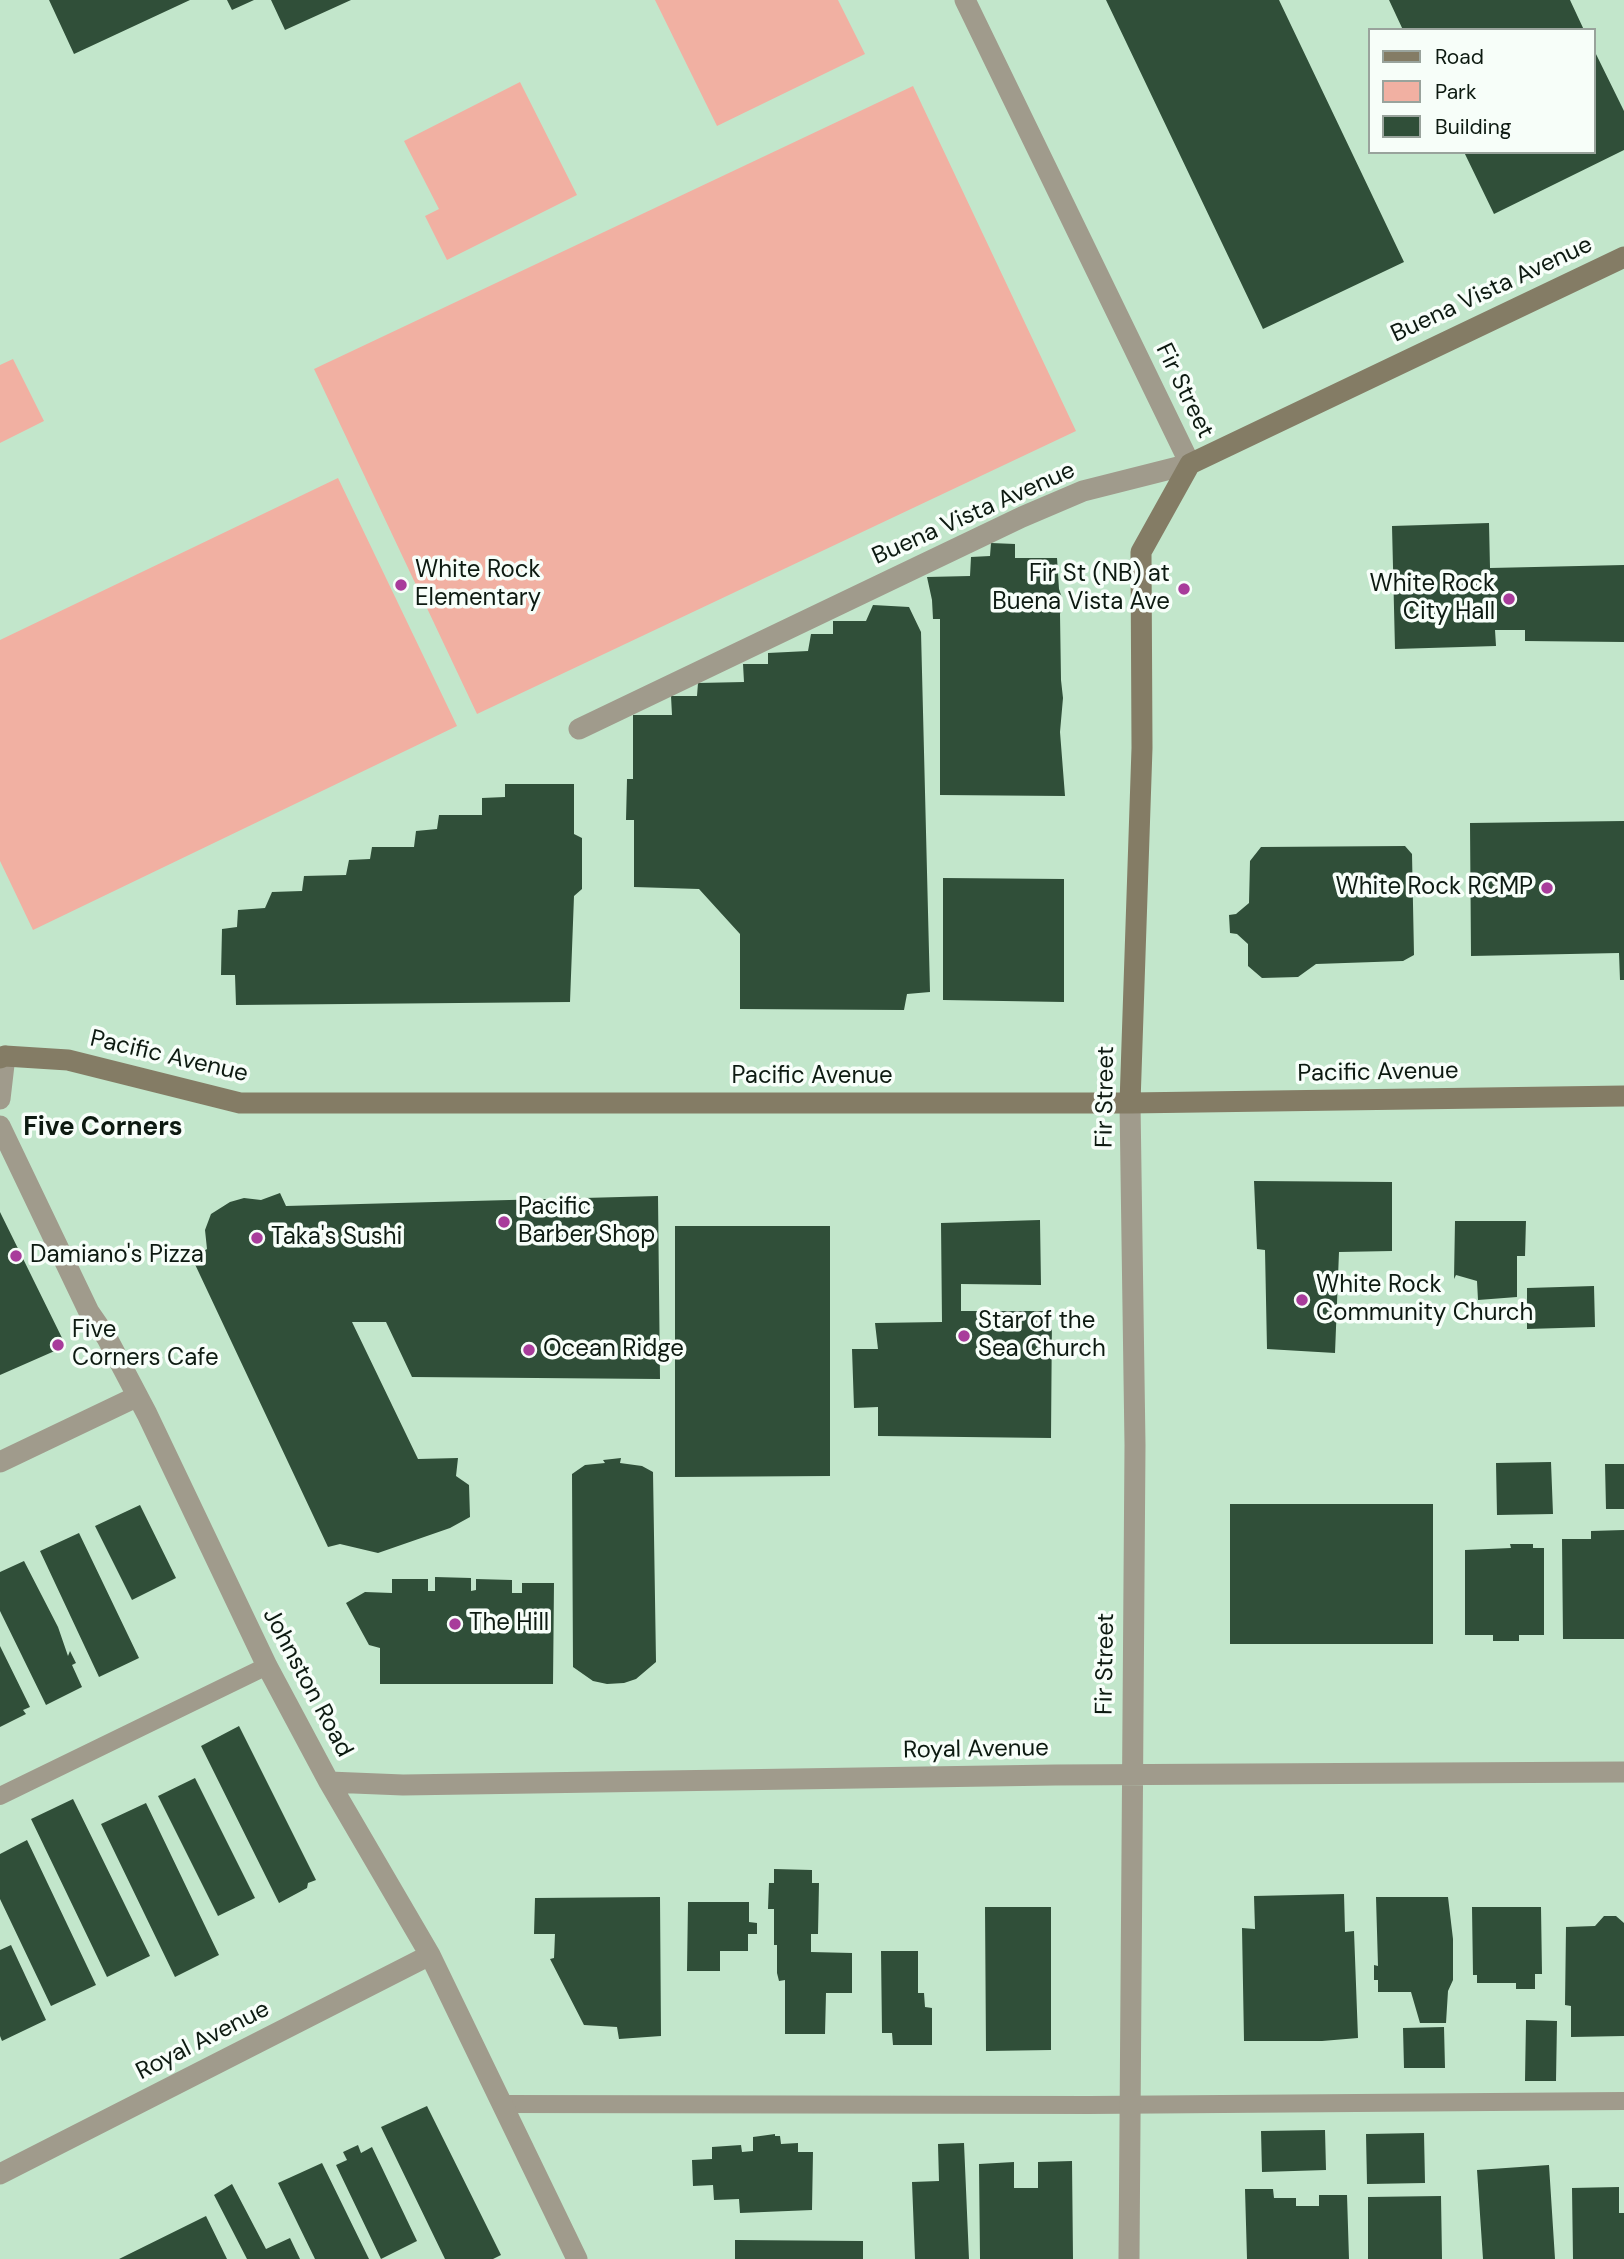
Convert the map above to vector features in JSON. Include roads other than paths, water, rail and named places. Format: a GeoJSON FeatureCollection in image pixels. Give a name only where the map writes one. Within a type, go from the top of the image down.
{"type":"FeatureCollection","features":[{"type":"Feature","properties":{"kind":"street","name":"Fir Street"},"geometry":{"type":"LineString","coordinates":[[965,0],[1190,464],[1142,552],[1142,748],[1130,1103],[1135,1445],[1129,2259]]}},
{"type":"Feature","properties":{"kind":"street","name":"Buena Vista Avenue"},"geometry":{"type":"LineString","coordinates":[[579,729],[1059,501],[1083,491],[1190,464],[1624,257]]}},
{"type":"Feature","properties":{"kind":"street","name":"Pacific Avenue"},"geometry":{"type":"LineString","coordinates":[[2,1054],[68,1060],[240,1103],[1130,1103],[1624,1097]]}},
{"type":"Feature","properties":{"kind":"street"},"geometry":{"type":"LineString","coordinates":[[0,1099],[2,1054]]}},
{"type":"Feature","properties":{"kind":"street","name":"Johnston Road"},"geometry":{"type":"LineString","coordinates":[[0,1126],[89,1312],[107,1338],[147,1414],[267,1666],[329,1782],[430,1955],[577,2259]]}},
{"type":"Feature","properties":{"kind":"street"},"geometry":{"type":"LineString","coordinates":[[0,1462],[136,1396]]}},
{"type":"Feature","properties":{"kind":"street","name":"Royal Avenue"},"geometry":{"type":"LineString","coordinates":[[329,1782],[402,1785],[1055,1774],[1131,1776],[1624,1772]]}},
{"type":"Feature","properties":{"kind":"street","name":"Royal Avenue"},"geometry":{"type":"LineString","coordinates":[[0,2174],[430,1955]]}},
{"type":"Feature","properties":{"kind":"lane"},"geometry":{"type":"LineString","coordinates":[[0,1796],[267,1666]]}},
{"type":"Feature","properties":{"kind":"lane"},"geometry":{"type":"LineString","coordinates":[[503,2104],[1130,2105],[1624,2101]]}},
{"type":"Feature","properties":{"kind":"place","name":"White Rock Elementary"},"geometry":{"type":"Point","coordinates":[401,585]}},
{"type":"Feature","properties":{"kind":"place","name":"Fir St (NB) at Buena Vista Ave"},"geometry":{"type":"Point","coordinates":[1184,589]}},
{"type":"Feature","properties":{"kind":"place","name":"White Rock City Hall"},"geometry":{"type":"Point","coordinates":[1509,599]}},
{"type":"Feature","properties":{"kind":"place","name":"White Rock RCMP"},"geometry":{"type":"Point","coordinates":[1547,888]}},
{"type":"Feature","properties":{"kind":"place","name":"Pacific Barber Shop"},"geometry":{"type":"Point","coordinates":[504,1222]}},
{"type":"Feature","properties":{"kind":"place","name":"Taka's Sushi"},"geometry":{"type":"Point","coordinates":[257,1238]}},
{"type":"Feature","properties":{"kind":"place","name":"Damiano's Pizza"},"geometry":{"type":"Point","coordinates":[16,1256]}},
{"type":"Feature","properties":{"kind":"place","name":"White Rock Community Church"},"geometry":{"type":"Point","coordinates":[1302,1300]}},
{"type":"Feature","properties":{"kind":"place","name":"Star of the Sea Church"},"geometry":{"type":"Point","coordinates":[964,1336]}},
{"type":"Feature","properties":{"kind":"place","name":"Five Corners Cafe"},"geometry":{"type":"Point","coordinates":[58,1345]}},
{"type":"Feature","properties":{"kind":"place","name":"Ocean Ridge"},"geometry":{"type":"Point","coordinates":[529,1350]}},
{"type":"Feature","properties":{"kind":"place","name":"The Hill"},"geometry":{"type":"Point","coordinates":[455,1624]}},
{"type":"Feature","properties":{"kind":"district","name":"Five Corners"},"geometry":{"type":"Point","coordinates":[103,1128]}}]}
